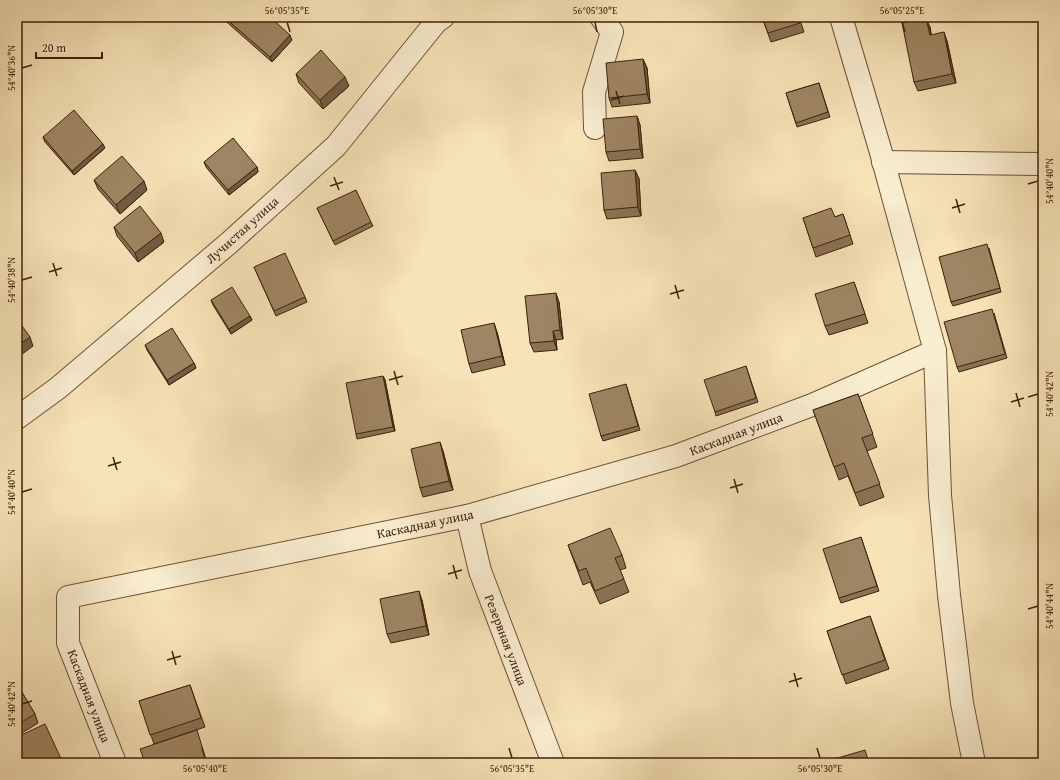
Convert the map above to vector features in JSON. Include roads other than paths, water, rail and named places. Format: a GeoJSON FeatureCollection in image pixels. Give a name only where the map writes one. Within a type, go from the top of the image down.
{"type":"FeatureCollection","features":[{"type":"Feature","properties":{"kind":"street","name":"Лучистая улица"},"geometry":{"type":"LineString","coordinates":[[17,418],[58,388],[229,243],[336,146],[436,22],[443,17]]}},
{"type":"Feature","properties":{"kind":"street"},"geometry":{"type":"LineString","coordinates":[[595,128],[594,92],[612,32],[601,17]]}},
{"type":"Feature","properties":{"kind":"street"},"geometry":{"type":"LineString","coordinates":[[841,17],[935,351],[940,495],[949,595],[962,703],[974,763]]}},
{"type":"Feature","properties":{"kind":"street"},"geometry":{"type":"LineString","coordinates":[[883,162],[1043,164]]}},
{"type":"Feature","properties":{"kind":"street","name":"Каскадная улица"},"geometry":{"type":"LineString","coordinates":[[115,763],[68,642],[68,597],[467,516],[676,456],[812,405],[935,351]]}},
{"type":"Feature","properties":{"kind":"street","name":"Резервная улица"},"geometry":{"type":"LineString","coordinates":[[467,516],[480,572],[553,763]]}}]}
